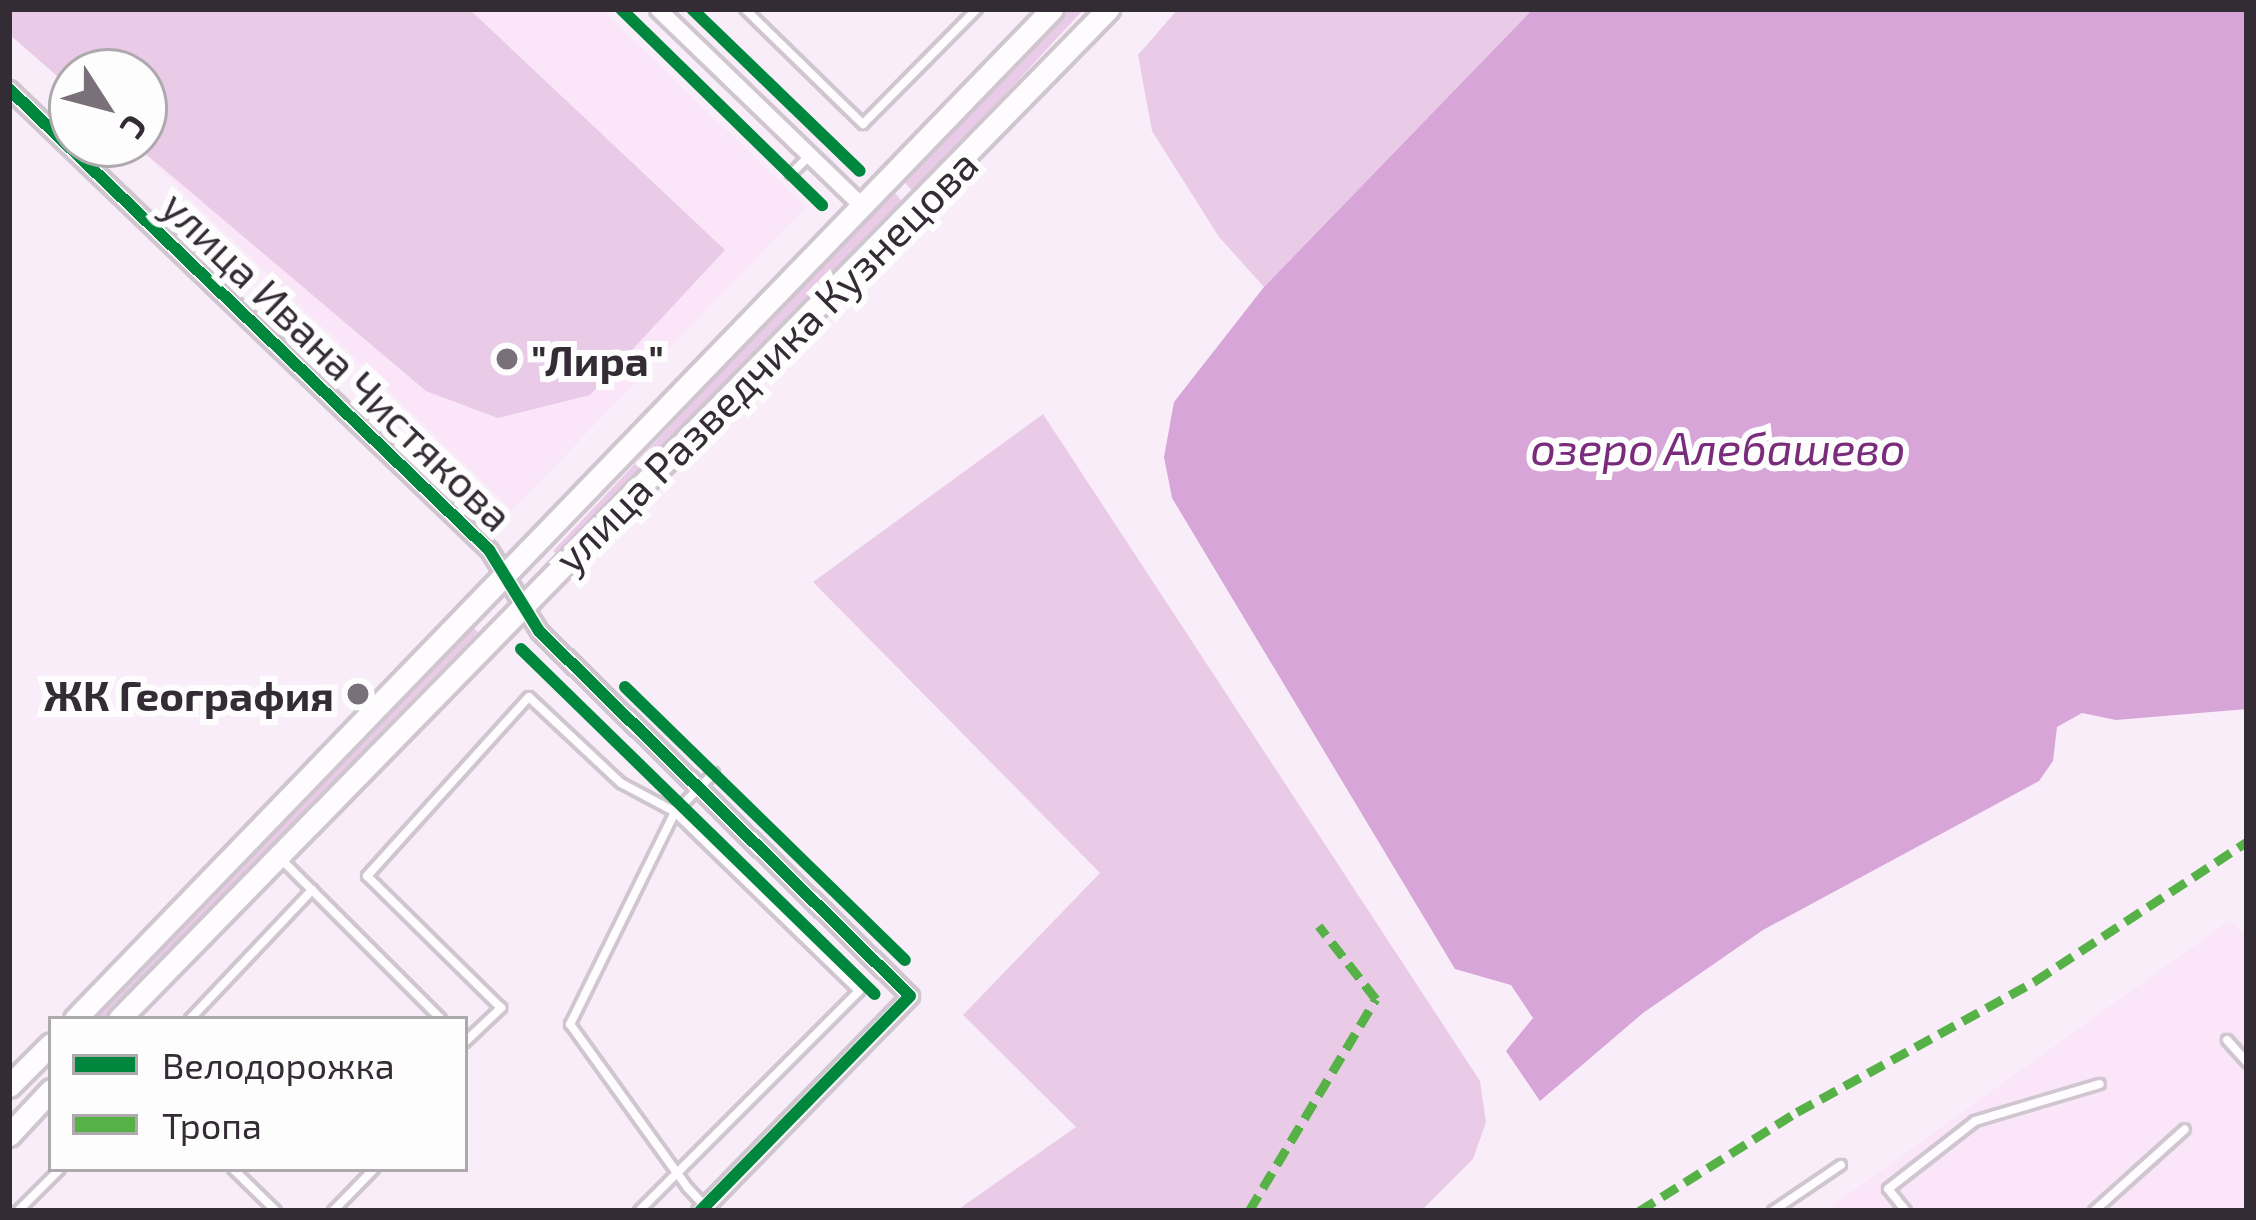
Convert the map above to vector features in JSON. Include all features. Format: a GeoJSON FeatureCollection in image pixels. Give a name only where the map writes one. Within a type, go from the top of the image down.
{"type":"FeatureCollection","features":[{"type":"Feature","properties":{"kind":"main road","name":"улица Разведчика Кузнецова"},"geometry":{"type":"LineString","coordinates":[[78,1016],[1052,9]]}},
{"type":"Feature","properties":{"kind":"main road","name":"улица Разведчика Кузнецова"},"geometry":{"type":"LineString","coordinates":[[122,1016],[1108,9]]}},
{"type":"Feature","properties":{"kind":"main road"},"geometry":{"type":"LineString","coordinates":[[9,1086],[48,1047]]}},
{"type":"Feature","properties":{"kind":"main road"},"geometry":{"type":"LineString","coordinates":[[9,1135],[48,1093]]}},
{"type":"Feature","properties":{"kind":"street"},"geometry":{"type":"LineString","coordinates":[[658,9],[861,205]]}},
{"type":"Feature","properties":{"kind":"street","name":"улица Ивана Чистякова"},"geometry":{"type":"LineString","coordinates":[[9,89],[48,126]]}},
{"type":"Feature","properties":{"kind":"street","name":"улица Ивана Чистякова"},"geometry":{"type":"LineString","coordinates":[[91,168],[456,518],[507,574],[538,631],[910,996],[703,1208]]}},
{"type":"Feature","properties":{"kind":"lane"},"geometry":{"type":"LineString","coordinates":[[745,9],[863,124],[977,9]]}},
{"type":"Feature","properties":{"kind":"lane"},"geometry":{"type":"LineString","coordinates":[[791,174],[809,155]]}},
{"type":"Feature","properties":{"kind":"lane"},"geometry":{"type":"LineString","coordinates":[[456,518],[473,500]]}},
{"type":"Feature","properties":{"kind":"lane"},"geometry":{"type":"LineString","coordinates":[[468,1039],[501,1008],[367,876],[529,697],[621,783],[675,812],[859,991],[639,1211]]}},
{"type":"Feature","properties":{"kind":"lane"},"geometry":{"type":"LineString","coordinates":[[703,1208],[569,1024],[675,812],[714,773]]}},
{"type":"Feature","properties":{"kind":"lane"},"geometry":{"type":"LineString","coordinates":[[276,854],[438,1016]]}},
{"type":"Feature","properties":{"kind":"lane"},"geometry":{"type":"LineString","coordinates":[[193,1016],[312,890]]}},
{"type":"Feature","properties":{"kind":"lane"},"geometry":{"type":"LineString","coordinates":[[2228,1040],[2247,1062]]}},
{"type":"Feature","properties":{"kind":"lane"},"geometry":{"type":"LineString","coordinates":[[1906,1211],[1888,1189],[1975,1121],[2100,1084]]}},
{"type":"Feature","properties":{"kind":"lane"},"geometry":{"type":"LineString","coordinates":[[2094,1211],[2185,1129]]}},
{"type":"Feature","properties":{"kind":"lane"},"geometry":{"type":"LineString","coordinates":[[1774,1211],[1841,1165]]}},
{"type":"Feature","properties":{"kind":"lane"},"geometry":{"type":"LineString","coordinates":[[18,1211],[57,1172]]}},
{"type":"Feature","properties":{"kind":"lane"},"geometry":{"type":"LineString","coordinates":[[236,1172],[276,1211]]}},
{"type":"Feature","properties":{"kind":"lane"},"geometry":{"type":"LineString","coordinates":[[332,1211],[371,1172]]}},
{"type":"Feature","properties":{"kind":"shaded area","name":"\"Лира\""},"geometry":{"type":"Polygon","coordinates":[[[9,9],[601,9],[806,207],[512,510],[159,168],[168,168],[168,48],[48,48],[9,9]]]}},
{"type":"Feature","properties":{"kind":"shaded area","name":"\"Лира\""},"geometry":{"type":"Polygon","coordinates":[[[9,9],[469,9],[725,250],[590,395],[498,418],[426,391],[162,168],[168,168],[168,48],[48,48],[48,68],[9,34],[9,9]]]}},
{"type":"Feature","properties":{"kind":"shaded area"},"geometry":{"type":"Polygon","coordinates":[[[1069,9],[1084,9],[914,193],[902,179],[1069,9]]]}},
{"type":"Feature","properties":{"kind":"shaded area"},"geometry":{"type":"Polygon","coordinates":[[[1178,9],[1533,9],[1264,287],[1219,237],[1152,131],[1138,55],[1178,9]]]}},
{"type":"Feature","properties":{"kind":"shaded area"},"geometry":{"type":"Polygon","coordinates":[[[892,190],[904,203],[559,556],[553,551],[892,190]]]}},
{"type":"Feature","properties":{"kind":"shaded area"},"geometry":{"type":"Polygon","coordinates":[[[1043,414],[1480,1081],[1486,1122],[1473,1159],[1421,1211],[956,1211],[1076,1127],[963,1015],[1100,873],[813,582],[1043,414]]]}},
{"type":"Feature","properties":{"kind":"shaded area"},"geometry":{"type":"Polygon","coordinates":[[[470,624],[478,632],[111,1016],[98,1016],[166,934],[470,624]]]}},
{"type":"Feature","properties":{"kind":"shaded area"},"geometry":{"type":"Polygon","coordinates":[[[2230,920],[2247,938],[2247,1211],[1825,1211],[2230,920]]]}},
{"type":"Feature","properties":{"kind":"water","name":"озеро Алебашево"},"geometry":{"type":"Polygon","coordinates":[[[1533,9],[2247,9],[2247,709],[2116,720],[2082,713],[2057,727],[2053,761],[2039,781],[1763,930],[1643,1013],[1540,1101],[1506,1051],[1533,1018],[1511,985],[1455,969],[1172,498],[1164,457],[1174,402],[1264,287],[1533,9]]]}},
{"type":"Feature","properties":{"kind":"marked path"},"geometry":{"type":"LineString","coordinates":[[1639,1211],[1797,1112],[2035,981],[2247,842]]}},
{"type":"Feature","properties":{"kind":"marked path"},"geometry":{"type":"LineString","coordinates":[[1249,1211],[1376,999],[1319,926]]}},
{"type":"Feature","properties":{"kind":"cycle path"},"geometry":{"type":"LineString","coordinates":[[621,9],[822,205]]}},
{"type":"Feature","properties":{"kind":"cycle path"},"geometry":{"type":"LineString","coordinates":[[692,9],[860,171]]}},
{"type":"Feature","properties":{"kind":"cycle path"},"geometry":{"type":"LineString","coordinates":[[9,89],[489,550],[539,631],[910,996],[700,1211]]}},
{"type":"Feature","properties":{"kind":"cycle path"},"geometry":{"type":"LineString","coordinates":[[521,649],[875,994]]}},
{"type":"Feature","properties":{"kind":"cycle path"},"geometry":{"type":"LineString","coordinates":[[625,687],[905,960]]}},
{"type":"Feature","properties":{"kind":"place","name":"\"Лира\""},"geometry":{"type":"Point","coordinates":[507,359]}},
{"type":"Feature","properties":{"kind":"place","name":"ЖК География"},"geometry":{"type":"Point","coordinates":[358,694]}}]}
